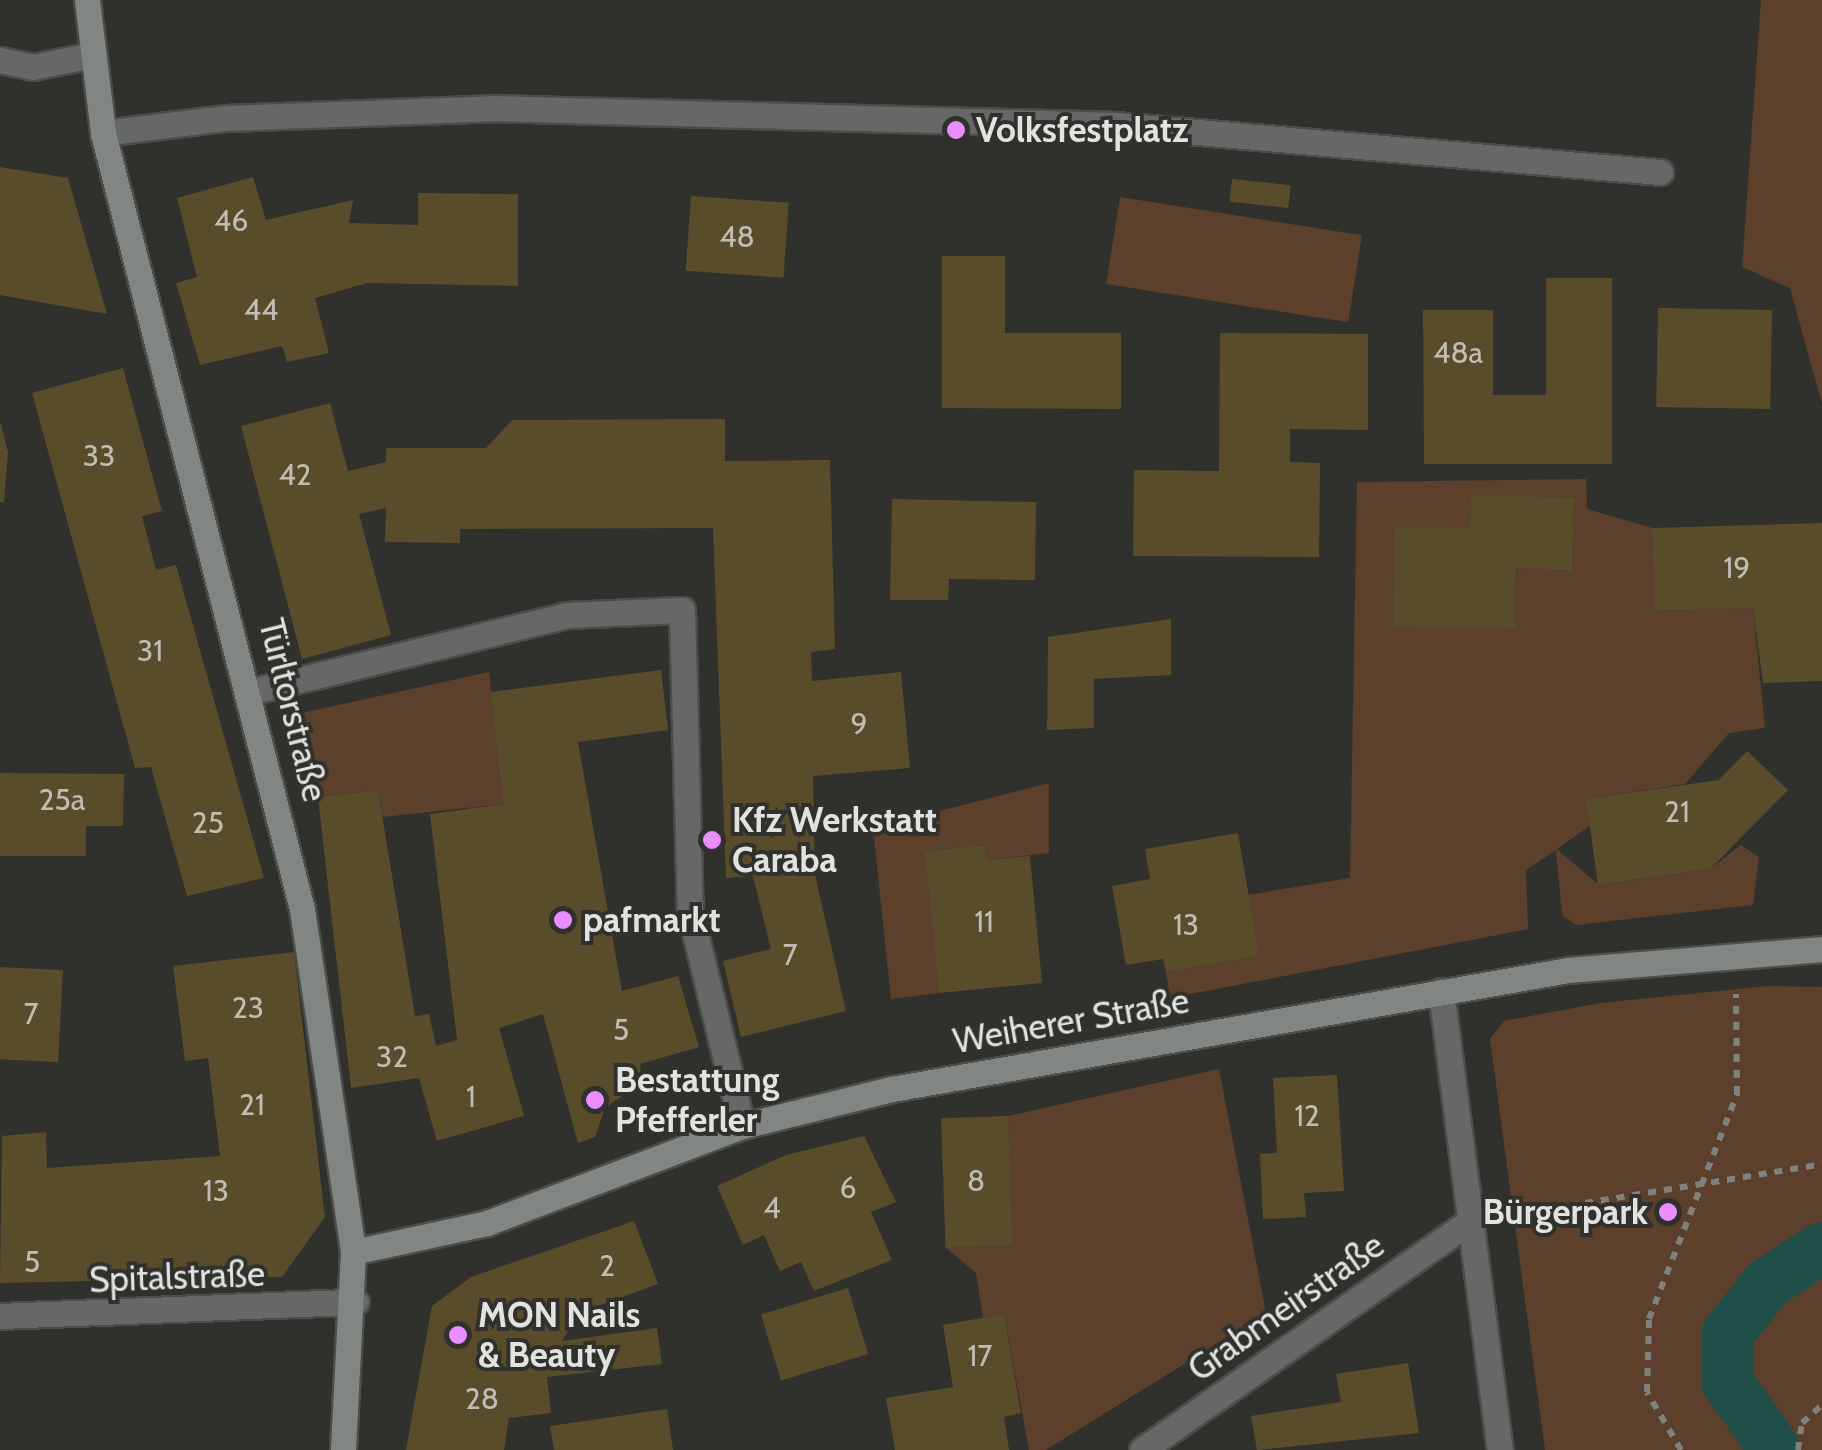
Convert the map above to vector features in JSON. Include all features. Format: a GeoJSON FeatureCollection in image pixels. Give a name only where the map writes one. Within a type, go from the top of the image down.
{"type":"FeatureCollection","features":[{"type":"Feature","properties":{"kind":"street","name":"Türltorstraße"},"geometry":{"type":"LineString","coordinates":[[87,0],[104,134],[253,691],[302,909],[356,1302],[343,1450]]}},
{"type":"Feature","properties":{"kind":"street"},"geometry":{"type":"LineString","coordinates":[[0,60],[33,67],[92,55]]}},
{"type":"Feature","properties":{"kind":"street"},"geometry":{"type":"LineString","coordinates":[[104,134],[226,118],[492,108],[1117,125],[1660,172]]}},
{"type":"Feature","properties":{"kind":"street"},"geometry":{"type":"LineString","coordinates":[[253,691],[566,615],[682,610],[690,912],[742,1126]]}},
{"type":"Feature","properties":{"kind":"street","name":"Weiherer Straße"},"geometry":{"type":"LineString","coordinates":[[352,1252],[487,1224],[742,1126],[892,1088],[1440,991],[1733,953],[1821,950]]}},
{"type":"Feature","properties":{"kind":"street"},"geometry":{"type":"LineString","coordinates":[[1440,991],[1500,1450]]}},
{"type":"Feature","properties":{"kind":"street","name":"Grabmeirstraße"},"geometry":{"type":"LineString","coordinates":[[1142,1450],[1470,1221]]}},
{"type":"Feature","properties":{"kind":"street","name":"Spitalstraße"},"geometry":{"type":"LineString","coordinates":[[0,1316],[356,1302]]}},
{"type":"Feature","properties":{"kind":"path"},"geometry":{"type":"LineString","coordinates":[[1681,1450],[1647,1392],[1646,1344],[1737,1094],[1733,953]]}},
{"type":"Feature","properties":{"kind":"path"},"geometry":{"type":"LineString","coordinates":[[1470,1221],[1702,1189],[1822,1164]]}},
{"type":"Feature","properties":{"kind":"path"},"geometry":{"type":"LineString","coordinates":[[1798,1450],[1802,1423],[1822,1405]]}},
{"type":"Feature","properties":{"kind":"shaded area"},"geometry":{"type":"Polygon","coordinates":[[[1761,0],[1822,0],[1822,404],[1790,288],[1742,267],[1761,0]]]}},
{"type":"Feature","properties":{"kind":"shaded area"},"geometry":{"type":"Polygon","coordinates":[[[1120,197],[1362,235],[1348,322],[1106,284],[1120,197]]]}},
{"type":"Feature","properties":{"kind":"shaded area"},"geometry":{"type":"Polygon","coordinates":[[[1586,479],[1587,509],[1652,528],[1655,611],[1753,608],[1765,728],[1729,733],[1685,784],[1587,799],[1590,826],[1557,849],[1599,885],[1710,869],[1741,845],[1759,857],[1753,905],[1576,925],[1562,915],[1556,850],[1526,870],[1528,929],[1170,998],[1166,972],[1259,956],[1248,895],[1350,878],[1357,482],[1586,479]],[[1471,495],[1470,527],[1517,530],[1394,626],[1515,628],[1516,568],[1572,571],[1574,499],[1471,495]]]}},
{"type":"Feature","properties":{"kind":"shaded area"},"geometry":{"type":"Polygon","coordinates":[[[489,672],[503,804],[383,817],[378,790],[318,797],[302,713],[489,672]]]}},
{"type":"Feature","properties":{"kind":"shaded area"},"geometry":{"type":"Polygon","coordinates":[[[1049,783],[1049,853],[986,860],[985,845],[926,851],[939,993],[891,999],[873,828],[1049,783]]]}},
{"type":"Feature","properties":{"kind":"shaded area","name":"Bürgerpark"},"geometry":{"type":"Polygon","coordinates":[[[1768,986],[1822,987],[1822,1450],[1545,1450],[1490,1039],[1504,1021],[1600,1003],[1768,986]]]}},
{"type":"Feature","properties":{"kind":"shaded area"},"geometry":{"type":"Polygon","coordinates":[[[1219,1069],[1266,1313],[1046,1450],[1029,1450],[1004,1314],[983,1318],[976,1273],[944,1246],[1012,1244],[1008,1116],[1219,1069]]]}},
{"type":"Feature","properties":{"kind":"building"},"geometry":{"type":"Polygon","coordinates":[[[0,167],[68,178],[107,314],[0,295],[0,167]]]}},
{"type":"Feature","properties":{"kind":"building"},"geometry":{"type":"Polygon","coordinates":[[[253,177],[266,220],[353,200],[349,223],[418,225],[418,193],[518,194],[518,286],[367,283],[315,298],[329,353],[287,362],[282,346],[200,365],[176,283],[197,277],[177,198],[253,177]]]}},
{"type":"Feature","properties":{"kind":"building"},"geometry":{"type":"Polygon","coordinates":[[[1232,179],[1291,185],[1288,208],[1230,202],[1232,179]]]}},
{"type":"Feature","properties":{"kind":"building"},"geometry":{"type":"Polygon","coordinates":[[[691,196],[789,203],[784,278],[686,271],[691,196]]]}},
{"type":"Feature","properties":{"kind":"building"},"geometry":{"type":"Polygon","coordinates":[[[942,256],[1005,256],[1005,333],[1121,333],[1121,409],[942,408],[942,256]]]}},
{"type":"Feature","properties":{"kind":"building"},"geometry":{"type":"Polygon","coordinates":[[[1546,278],[1612,278],[1612,464],[1424,464],[1423,310],[1493,310],[1493,395],[1546,395],[1546,278]]]}},
{"type":"Feature","properties":{"kind":"building"},"geometry":{"type":"Polygon","coordinates":[[[1658,308],[1772,310],[1770,409],[1656,407],[1658,308]]]}},
{"type":"Feature","properties":{"kind":"building"},"geometry":{"type":"Polygon","coordinates":[[[1220,333],[1368,334],[1368,430],[1290,429],[1290,462],[1320,463],[1319,557],[1133,556],[1134,470],[1219,471],[1220,333]]]}},
{"type":"Feature","properties":{"kind":"building"},"geometry":{"type":"Polygon","coordinates":[[[123,368],[162,511],[142,516],[156,570],[176,565],[264,878],[187,896],[151,767],[135,768],[32,393],[123,368]]]}},
{"type":"Feature","properties":{"kind":"building"},"geometry":{"type":"Polygon","coordinates":[[[330,403],[348,471],[386,462],[386,448],[486,448],[512,420],[725,419],[725,461],[830,460],[835,649],[811,652],[812,681],[901,672],[910,768],[813,776],[815,875],[846,1011],[741,1037],[723,961],[771,949],[753,876],[726,878],[713,528],[460,529],[460,543],[385,542],[386,508],[359,514],[391,635],[302,659],[241,426],[330,403]]]}},
{"type":"Feature","properties":{"kind":"building"},"geometry":{"type":"Polygon","coordinates":[[[0,421],[8,452],[4,502],[0,502],[0,421]]]}},
{"type":"Feature","properties":{"kind":"building"},"geometry":{"type":"Polygon","coordinates":[[[1471,495],[1574,498],[1572,571],[1516,568],[1515,628],[1393,627],[1395,527],[1470,528],[1471,495]]]}},
{"type":"Feature","properties":{"kind":"building"},"geometry":{"type":"Polygon","coordinates":[[[892,499],[1036,502],[1035,580],[949,579],[948,600],[890,600],[892,499]]]}},
{"type":"Feature","properties":{"kind":"building"},"geometry":{"type":"Polygon","coordinates":[[[1822,523],[1822,681],[1763,683],[1753,608],[1654,611],[1652,528],[1822,523]]]}},
{"type":"Feature","properties":{"kind":"building"},"geometry":{"type":"Polygon","coordinates":[[[1171,619],[1171,675],[1094,679],[1094,728],[1047,730],[1048,637],[1171,619]]]}},
{"type":"Feature","properties":{"kind":"building"},"geometry":{"type":"Polygon","coordinates":[[[661,670],[668,730],[578,742],[622,991],[678,976],[699,1047],[640,1064],[642,1082],[605,1108],[595,1137],[578,1143],[543,1014],[499,1028],[524,1116],[437,1141],[419,1078],[351,1088],[318,797],[378,790],[415,1016],[429,1014],[436,1046],[457,1040],[430,814],[503,804],[491,692],[661,670]]]}},
{"type":"Feature","properties":{"kind":"building"},"geometry":{"type":"Polygon","coordinates":[[[1747,751],[1788,790],[1710,869],[1598,885],[1586,799],[1719,780],[1747,751]]]}},
{"type":"Feature","properties":{"kind":"building"},"geometry":{"type":"Polygon","coordinates":[[[0,773],[124,774],[123,826],[86,826],[86,856],[0,856],[0,773]]]}},
{"type":"Feature","properties":{"kind":"building"},"geometry":{"type":"Polygon","coordinates":[[[1238,833],[1259,956],[1166,972],[1163,959],[1126,965],[1112,886],[1150,879],[1145,849],[1238,833]]]}},
{"type":"Feature","properties":{"kind":"building"},"geometry":{"type":"Polygon","coordinates":[[[985,845],[986,860],[1030,856],[1042,983],[939,993],[925,851],[985,845]]]}},
{"type":"Feature","properties":{"kind":"building"},"geometry":{"type":"Polygon","coordinates":[[[294,952],[325,1217],[282,1277],[0,1283],[2,1136],[46,1132],[47,1168],[220,1156],[208,1058],[185,1061],[173,966],[294,952]]]}},
{"type":"Feature","properties":{"kind":"building"},"geometry":{"type":"Polygon","coordinates":[[[0,967],[63,970],[58,1062],[0,1059],[0,967]]]}},
{"type":"Feature","properties":{"kind":"building"},"geometry":{"type":"Polygon","coordinates":[[[1337,1075],[1344,1191],[1304,1193],[1306,1217],[1263,1219],[1260,1154],[1277,1153],[1273,1078],[1337,1075]]]}},
{"type":"Feature","properties":{"kind":"building"},"geometry":{"type":"Polygon","coordinates":[[[1008,1116],[1013,1245],[946,1247],[941,1118],[1008,1116]]]}},
{"type":"Feature","properties":{"kind":"building"},"geometry":{"type":"Polygon","coordinates":[[[864,1136],[896,1202],[871,1212],[892,1260],[814,1291],[801,1262],[780,1271],[764,1235],[743,1245],[717,1186],[786,1155],[864,1136]]]}},
{"type":"Feature","properties":{"kind":"building"},"geometry":{"type":"Polygon","coordinates":[[[634,1221],[658,1284],[579,1313],[562,1341],[657,1328],[662,1364],[547,1377],[551,1413],[509,1418],[504,1450],[406,1450],[432,1306],[471,1277],[634,1221]]]}},
{"type":"Feature","properties":{"kind":"building"},"geometry":{"type":"Polygon","coordinates":[[[848,1288],[868,1354],[781,1381],[761,1315],[848,1288]]]}},
{"type":"Feature","properties":{"kind":"building"},"geometry":{"type":"Polygon","coordinates":[[[1004,1314],[1021,1413],[1004,1417],[1009,1450],[895,1450],[886,1398],[953,1387],[943,1325],[1004,1314]]]}},
{"type":"Feature","properties":{"kind":"building"},"geometry":{"type":"Polygon","coordinates":[[[1408,1363],[1419,1433],[1257,1450],[1251,1416],[1341,1402],[1336,1374],[1408,1363]]]}},
{"type":"Feature","properties":{"kind":"building"},"geometry":{"type":"Polygon","coordinates":[[[667,1409],[673,1450],[554,1450],[550,1426],[667,1409]]]}},
{"type":"Feature","properties":{"kind":"waterway"},"geometry":{"type":"LineString","coordinates":[[1775,1450],[1728,1383],[1728,1333],[1768,1283],[1822,1248]]}},
{"type":"Feature","properties":{"kind":"place","name":"Volksfestplatz"},"geometry":{"type":"Point","coordinates":[956,130]}},
{"type":"Feature","properties":{"kind":"place","name":"Kfz Werkstatt Caraba"},"geometry":{"type":"Point","coordinates":[712,840]}},
{"type":"Feature","properties":{"kind":"place","name":"pafmarkt"},"geometry":{"type":"Point","coordinates":[563,920]}},
{"type":"Feature","properties":{"kind":"place","name":"Bestattung Pfefferler"},"geometry":{"type":"Point","coordinates":[595,1100]}},
{"type":"Feature","properties":{"kind":"place","name":"Bürgerpark"},"geometry":{"type":"Point","coordinates":[1668,1212]}},
{"type":"Feature","properties":{"kind":"place","name":"MON Nails & Beauty"},"geometry":{"type":"Point","coordinates":[458,1335]}}]}
